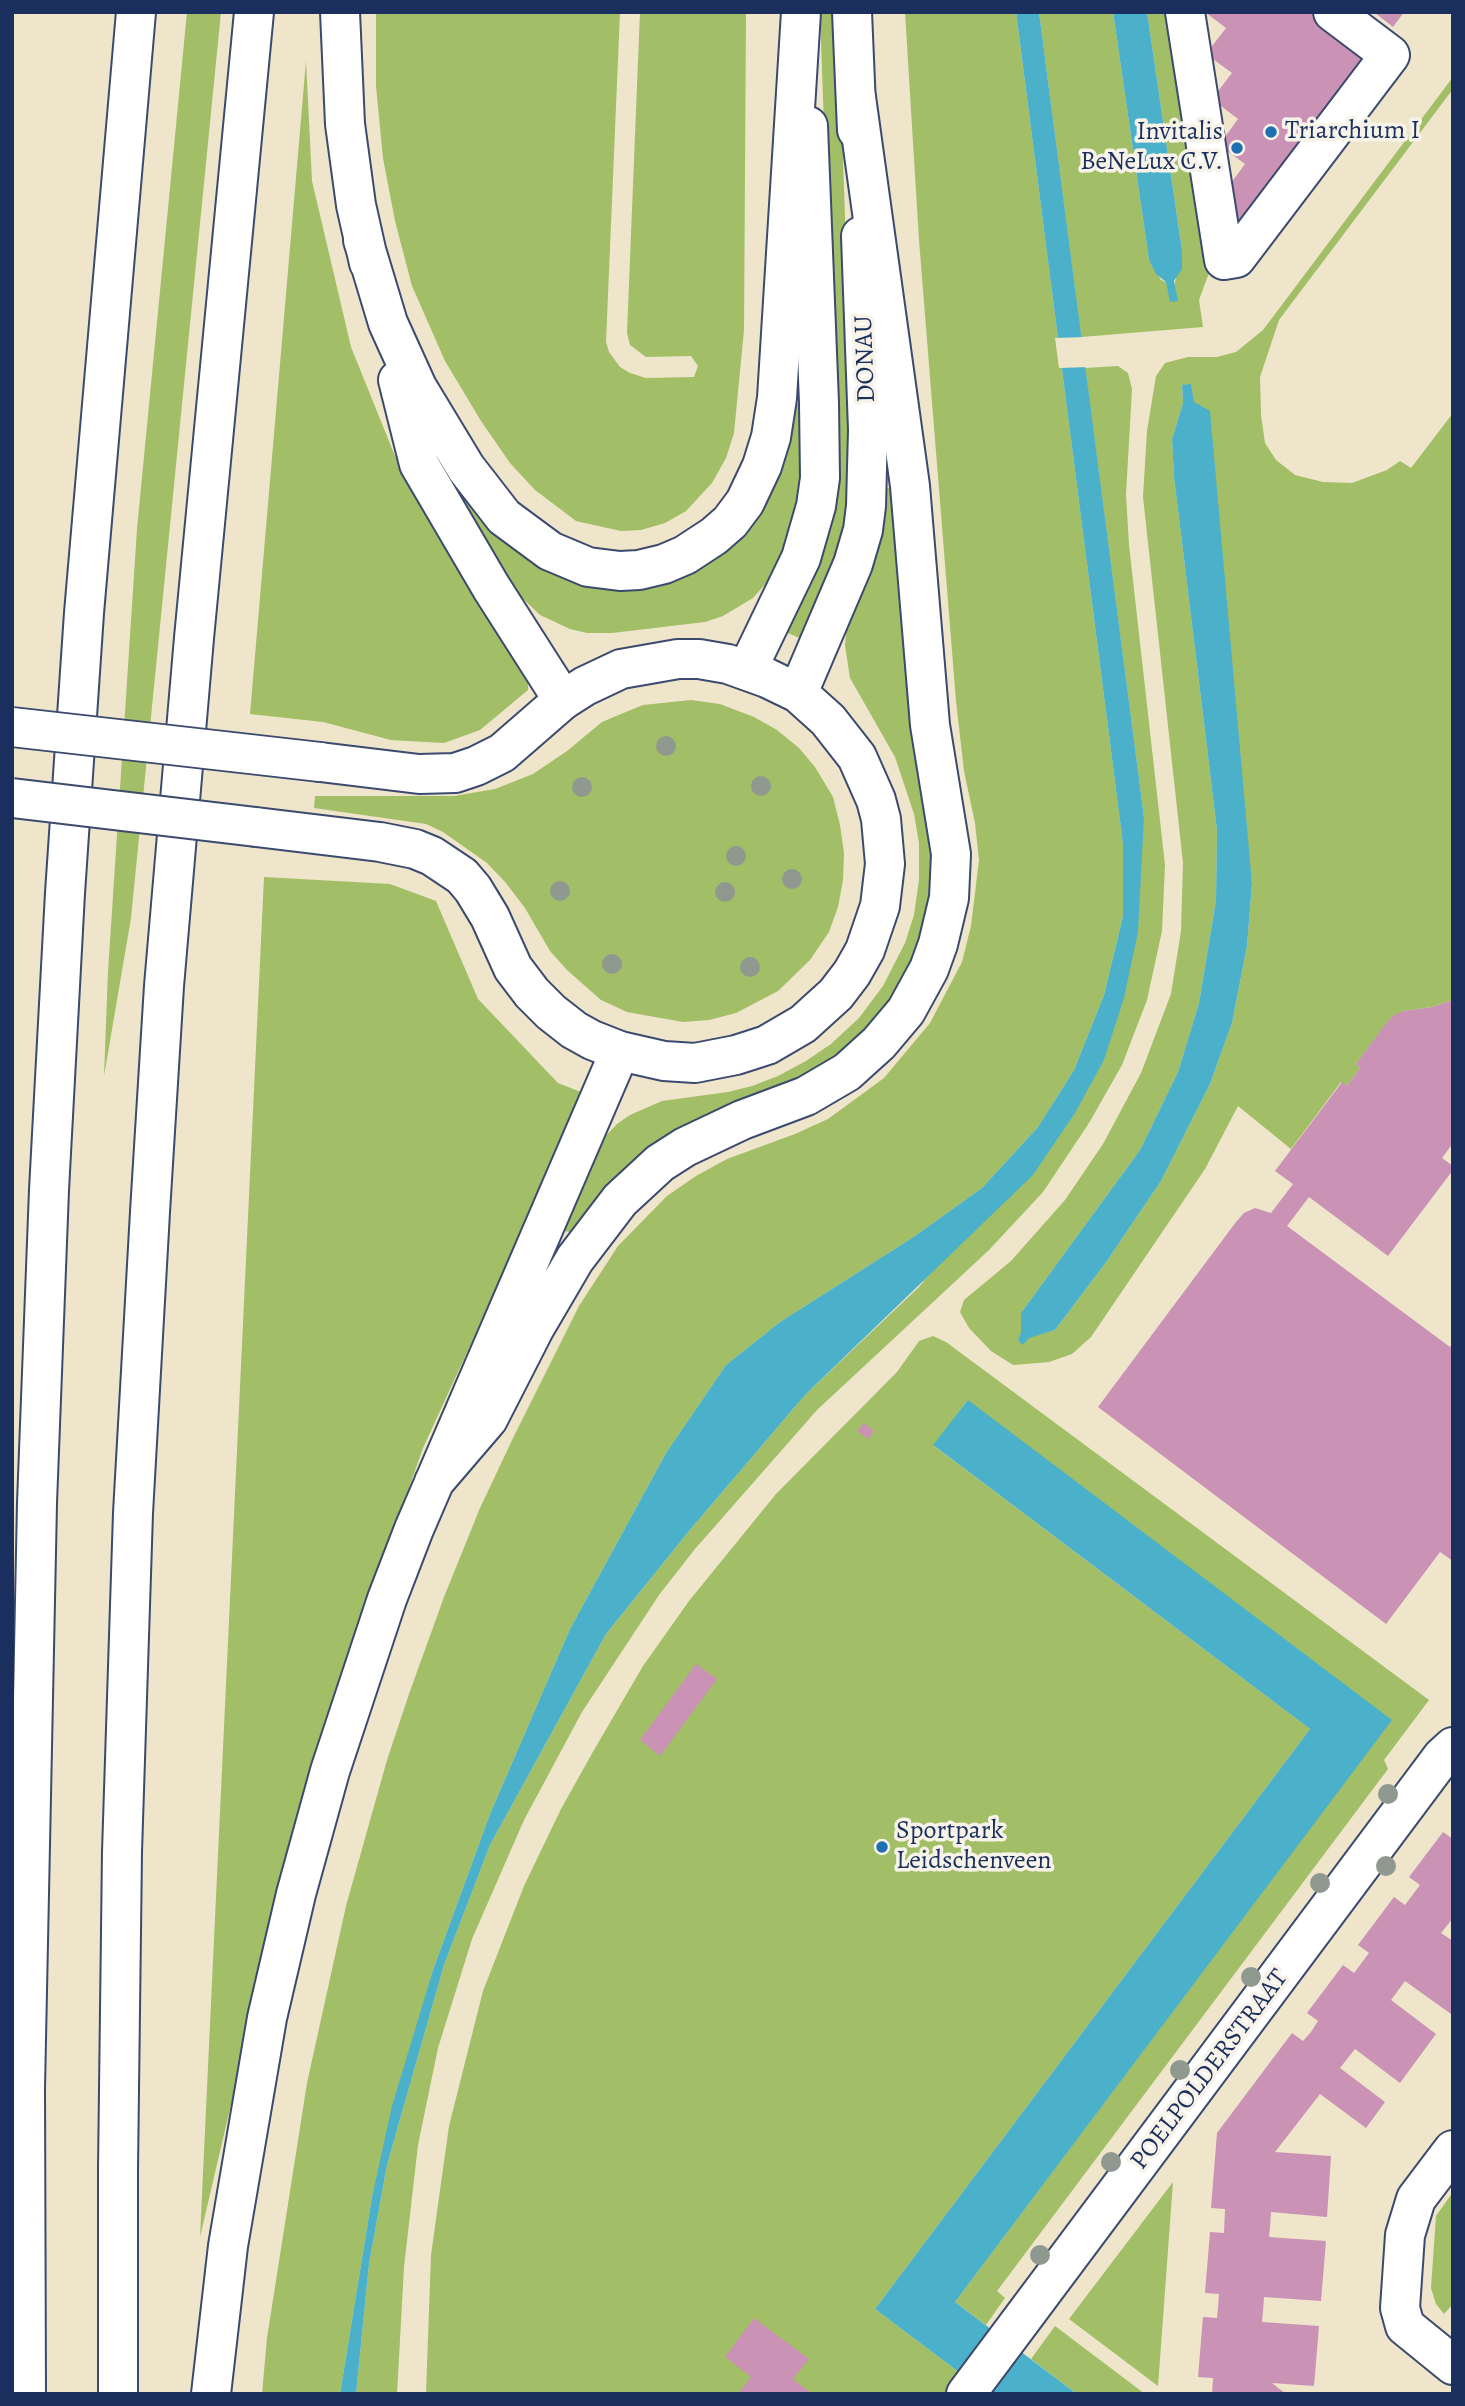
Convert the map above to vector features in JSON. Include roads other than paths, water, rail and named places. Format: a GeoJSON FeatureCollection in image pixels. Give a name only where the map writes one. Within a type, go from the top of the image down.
{"type":"FeatureCollection","features":[{"type":"Feature","properties":{"kind":"main road"},"geometry":{"type":"LineString","coordinates":[[26,2394],[26,2046],[37,1503],[50,1190],[65,893],[84,613],[136,12]]}},
{"type":"Feature","properties":{"kind":"main road"},"geometry":{"type":"LineString","coordinates":[[118,2394],[122,1852],[133,1513],[150,1212],[173,875],[254,12]]}},
{"type":"Feature","properties":{"kind":"main road"},"geometry":{"type":"LineString","coordinates":[[340,12],[345,124],[363,240],[419,464],[484,577],[563,700]]}},
{"type":"Feature","properties":{"kind":"main road"},"geometry":{"type":"LineString","coordinates":[[363,240],[388,323],[417,387],[473,477],[504,517],[550,551],[588,567],[620,571],[639,570],[685,555],[730,523],[745,502],[762,466],[771,437],[777,398],[802,12]]}},
{"type":"Feature","properties":{"kind":"main road","name":"DONAU"},"geometry":{"type":"LineString","coordinates":[[747,670],[801,558],[816,506],[820,478],[802,12]]}},
{"type":"Feature","properties":{"kind":"main road","name":"DONAU"},"geometry":{"type":"LineString","coordinates":[[798,693],[853,564],[863,530],[866,506],[869,440],[852,12]]}},
{"type":"Feature","properties":{"kind":"main road"},"geometry":{"type":"LineString","coordinates":[[1185,12],[1224,260],[1236,258],[1390,55],[1333,12]]}},
{"type":"Feature","properties":{"kind":"main road"},"geometry":{"type":"LineString","coordinates":[[434,1482],[488,1419],[534,1329],[575,1259],[620,1200],[660,1163],[685,1147],[742,1120],[806,1096],[847,1072],[878,1043],[906,1011],[929,969],[938,944],[949,898],[951,854],[930,725],[910,486],[856,97]]}},
{"type":"Feature","properties":{"kind":"main road"},"geometry":{"type":"LineString","coordinates":[[12,727],[439,775],[476,766],[511,746],[563,700],[605,676],[621,669],[657,661],[699,659],[747,670],[798,693],[815,706],[844,738],[862,768],[876,800],[885,864],[880,906],[865,950],[852,973],[820,1010],[803,1024],[767,1045],[736,1055],[695,1063],[664,1061],[620,1051],[582,1035],[540,1002],[513,968],[482,903],[462,876],[424,852],[390,844],[315,834],[12,798]]}},
{"type":"Feature","properties":{"kind":"main road"},"geometry":{"type":"LineString","coordinates":[[211,2394],[228,2245],[253,2092],[280,1958],[316,1818],[346,1719],[387,1599],[434,1482],[620,1051]]}},
{"type":"Feature","properties":{"kind":"main road","name":"POELPOLDERSTRAAT"},"geometry":{"type":"LineString","coordinates":[[966,2394],[1453,1747]]}},
{"type":"Feature","properties":{"kind":"main road"},"geometry":{"type":"LineString","coordinates":[[1453,2150],[1416,2199],[1405,2235],[1399,2308],[1405,2326],[1453,2365]]}},
{"type":"Feature","properties":{"kind":"water"},"geometry":{"type":"Polygon","coordinates":[[[1016,12],[1039,12],[1144,817],[1138,932],[1124,998],[1104,1060],[1075,1113],[1033,1175],[805,1395],[689,1531],[606,1634],[490,1845],[444,1965],[387,2165],[369,2264],[356,2394],[340,2394],[372,2197],[392,2106],[433,1970],[490,1814],[570,1629],[666,1453],[726,1365],[780,1322],[912,1238],[982,1188],[1038,1127],[1074,1070],[1104,995],[1123,916],[1123,844],[1016,12]]]}},
{"type":"Feature","properties":{"kind":"water"},"geometry":{"type":"Polygon","coordinates":[[[1113,12],[1147,12],[1182,250],[1182,269],[1174,281],[1178,301],[1170,302],[1166,282],[1156,274],[1149,260],[1113,12]]]}},
{"type":"Feature","properties":{"kind":"water"},"geometry":{"type":"Polygon","coordinates":[[[1191,384],[1194,402],[1210,411],[1252,884],[1247,946],[1232,1023],[1210,1084],[1161,1181],[1107,1261],[1055,1330],[1029,1338],[1023,1345],[1018,1340],[1021,1313],[1140,1150],[1178,1072],[1199,1003],[1216,900],[1217,830],[1174,477],[1172,439],[1183,403],[1182,385],[1191,384]]]}},
{"type":"Feature","properties":{"kind":"water"},"geometry":{"type":"Polygon","coordinates":[[[968,1400],[1392,1720],[955,2302],[1077,2394],[988,2394],[875,2309],[1310,1729],[933,1445],[968,1400]]]}},
{"type":"Feature","properties":{"kind":"place","name":"Triarchium I"},"geometry":{"type":"Point","coordinates":[1271,132]}},
{"type":"Feature","properties":{"kind":"place","name":"Invitalis BeNeLux C.V."},"geometry":{"type":"Point","coordinates":[1237,148]}},
{"type":"Feature","properties":{"kind":"place","name":"Sportpark Leidschenveen"},"geometry":{"type":"Point","coordinates":[882,1847]}}]}
